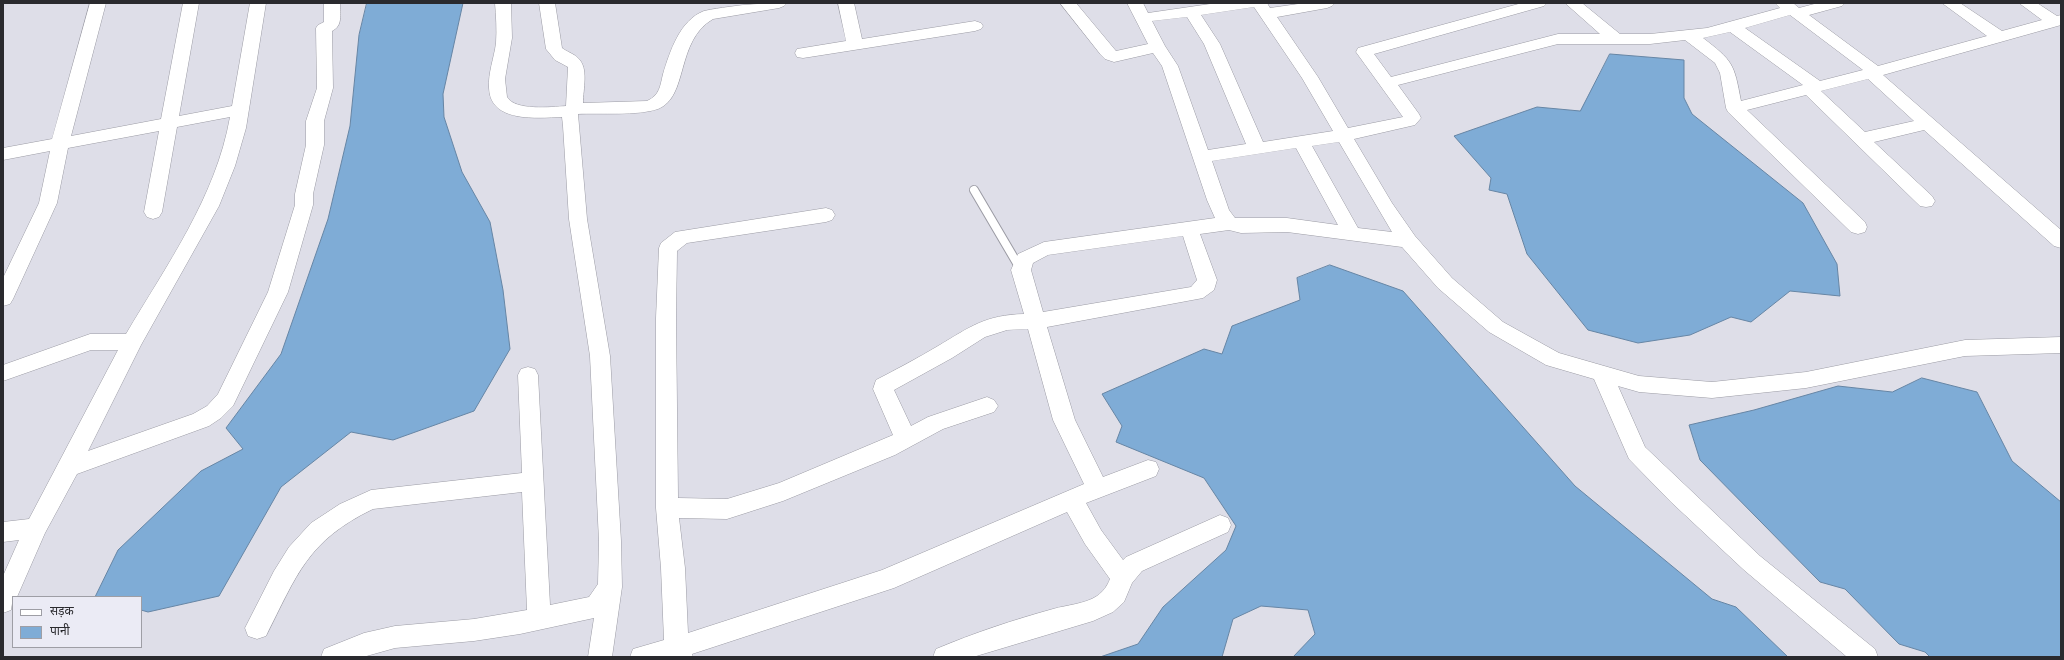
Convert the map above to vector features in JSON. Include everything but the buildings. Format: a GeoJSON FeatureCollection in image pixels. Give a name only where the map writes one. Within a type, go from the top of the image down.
{"type":"FeatureCollection","features":[{"type":"Feature","properties":{"kind":"street"},"geometry":{"type":"LineString","coordinates":[[3,299],[48,203],[60,143],[98,3]]}},
{"type":"Feature","properties":{"kind":"street"},"geometry":{"type":"LineString","coordinates":[[153,212],[191,3]]}},
{"type":"Feature","properties":{"kind":"street"},"geometry":{"type":"LineString","coordinates":[[3,602],[36,528],[69,467],[132,342],[210,206],[226,166],[240,110],[258,3]]}},
{"type":"Feature","properties":{"kind":"street"},"geometry":{"type":"LineString","coordinates":[[69,467],[201,420],[214,412],[226,400],[278,292],[304,205],[304,194],[315,145],[315,121],[325,88],[324,28],[332,25],[332,3]]}},
{"type":"Feature","properties":{"kind":"street"},"geometry":{"type":"LineString","coordinates":[[503,3],[504,43],[497,82],[499,98],[510,108],[538,112],[648,106],[657,103],[666,94],[677,55],[693,25],[699,19],[709,15],[747,6],[779,3]]}},
{"type":"Feature","properties":{"kind":"street"},"geometry":{"type":"LineString","coordinates":[[546,3],[554,49],[560,56],[571,60],[576,66],[572,126],[578,219],[600,356],[610,541],[610,587],[600,657]]}},
{"type":"Feature","properties":{"kind":"street"},"geometry":{"type":"LineString","coordinates":[[846,3],[855,44]]}},
{"type":"Feature","properties":{"kind":"street"},"geometry":{"type":"LineString","coordinates":[[1068,3],[1072,12],[1096,37],[1108,54],[1114,57],[1157,47]]}},
{"type":"Feature","properties":{"kind":"street"},"geometry":{"type":"LineString","coordinates":[[1230,223],[1221,213],[1170,66],[1157,47],[1138,11],[1258,6],[1284,12],[1327,3]]}},
{"type":"Feature","properties":{"kind":"street"},"geometry":{"type":"LineString","coordinates":[[1202,157],[1344,135],[1409,121],[1412,118],[1411,114],[1364,52],[1538,3]]}},
{"type":"Feature","properties":{"kind":"street"},"geometry":{"type":"LineString","coordinates":[[1573,3],[1616,39]]}},
{"type":"Feature","properties":{"kind":"street"},"geometry":{"type":"LineString","coordinates":[[1387,83],[1558,39],[1650,39],[1707,33],[1791,9],[1837,3]]}},
{"type":"Feature","properties":{"kind":"street"},"geometry":{"type":"LineString","coordinates":[[1950,3],[2000,37]]}},
{"type":"Feature","properties":{"kind":"street"},"geometry":{"type":"LineString","coordinates":[[2027,3],[2058,21]]}},
{"type":"Feature","properties":{"kind":"street"},"geometry":{"type":"LineString","coordinates":[[1258,6],[1310,77],[1408,241],[1445,283],[1496,327],[1553,359],[1639,384],[1712,390],[1806,380],[1965,348],[2061,345]]}},
{"type":"Feature","properties":{"kind":"street"},"geometry":{"type":"LineString","coordinates":[[1194,8],[1212,44],[1258,149]]}},
{"type":"Feature","properties":{"kind":"street"},"geometry":{"type":"LineString","coordinates":[[1791,9],[1873,72],[1928,123],[2061,240]]}},
{"type":"Feature","properties":{"kind":"street"},"geometry":{"type":"LineString","coordinates":[[1734,108],[1873,72],[2058,21]]}},
{"type":"Feature","properties":{"kind":"street"},"geometry":{"type":"LineString","coordinates":[[803,52],[974,26]]}},
{"type":"Feature","properties":{"kind":"street"},"geometry":{"type":"LineString","coordinates":[[1733,26],[1813,88],[1861,139],[1926,201]]}},
{"type":"Feature","properties":{"kind":"street"},"geometry":{"type":"LineString","coordinates":[[1688,35],[1721,60],[1728,73],[1734,108],[1858,227]]}},
{"type":"Feature","properties":{"kind":"street"},"geometry":{"type":"LineString","coordinates":[[3,154],[240,110]]}},
{"type":"Feature","properties":{"kind":"street"},"geometry":{"type":"LineString","coordinates":[[1861,139],[1928,123]]}},
{"type":"Feature","properties":{"kind":"street"},"geometry":{"type":"LineString","coordinates":[[1300,142],[1351,232]]}},
{"type":"Feature","properties":{"kind":"street"},"geometry":{"type":"LineString","coordinates":[[679,653],[667,508],[666,318],[668,248],[682,237],[826,215]]}},
{"type":"Feature","properties":{"kind":"street"},"geometry":{"type":"LineString","coordinates":[[1098,490],[1064,420],[1021,270],[1025,259],[1044,249],[1230,223],[1241,226],[1287,225],[1351,232],[1408,241]]}},
{"type":"Feature","properties":{"kind":"street"},"geometry":{"type":"LineString","coordinates":[[906,439],[883,389],[887,383],[945,352],[978,331],[1007,322],[1036,321],[1196,294],[1203,290],[1207,285],[1207,280],[1189,228]]}},
{"type":"Feature","properties":{"kind":"street"},"geometry":{"type":"LineString","coordinates":[[3,373],[90,342],[132,342]]}},
{"type":"Feature","properties":{"kind":"street"},"geometry":{"type":"LineString","coordinates":[[1602,373],[1637,453],[1679,495],[1752,563],[1866,657]]}},
{"type":"Feature","properties":{"kind":"street"},"geometry":{"type":"LineString","coordinates":[[528,375],[539,619]]}},
{"type":"Feature","properties":{"kind":"street"},"geometry":{"type":"LineString","coordinates":[[667,508],[726,509],[783,491],[887,449],[936,424],[986,406]]}},
{"type":"Feature","properties":{"kind":"street"},"geometry":{"type":"LineString","coordinates":[[642,657],[679,653],[886,580],[1072,499],[1148,469]]}},
{"type":"Feature","properties":{"kind":"street"},"geometry":{"type":"LineString","coordinates":[[257,628],[297,556],[313,536],[356,507],[371,500],[533,481]]}},
{"type":"Feature","properties":{"kind":"street"},"geometry":{"type":"LineString","coordinates":[[1072,499],[1092,537],[1122,577]]}},
{"type":"Feature","properties":{"kind":"street"},"geometry":{"type":"LineString","coordinates":[[944,657],[973,645],[1054,620],[1085,613],[1105,604],[1116,594],[1122,577],[1134,564],[1220,525]]}},
{"type":"Feature","properties":{"kind":"street"},"geometry":{"type":"LineString","coordinates":[[3,532],[36,528]]}},
{"type":"Feature","properties":{"kind":"street"},"geometry":{"type":"LineString","coordinates":[[333,657],[364,645],[395,637],[474,630],[539,619],[596,606],[610,587]]}},
{"type":"Feature","properties":{"kind":"lane"},"geometry":{"type":"LineString","coordinates":[[974,190],[1021,270]]}},
{"type":"Feature","properties":{"kind":"water"},"geometry":{"type":"Polygon","coordinates":[[[367,3],[463,3],[443,94],[444,117],[462,172],[490,222],[503,290],[510,349],[474,411],[393,440],[351,432],[281,487],[219,596],[148,612],[142,610],[142,596],[95,596],[118,550],[201,471],[243,449],[226,428],[281,354],[328,219],[350,126],[359,35],[367,3]]]}},
{"type":"Feature","properties":{"kind":"water"},"geometry":{"type":"Polygon","coordinates":[[[1610,54],[1684,60],[1684,98],[1692,114],[1803,203],[1837,264],[1840,296],[1790,291],[1751,322],[1731,317],[1690,335],[1638,343],[1588,330],[1527,254],[1507,194],[1489,190],[1491,178],[1454,136],[1537,107],[1580,111],[1610,54]]]}},
{"type":"Feature","properties":{"kind":"water"},"geometry":{"type":"Polygon","coordinates":[[[1330,265],[1403,291],[1575,486],[1712,599],[1736,607],[1788,657],[1293,657],[1315,634],[1308,610],[1261,606],[1233,619],[1222,657],[1100,657],[1138,644],[1163,607],[1226,550],[1236,526],[1204,478],[1116,442],[1122,426],[1102,394],[1204,349],[1222,354],[1232,326],[1300,300],[1297,278],[1330,265]]]}},
{"type":"Feature","properties":{"kind":"water"},"geometry":{"type":"Polygon","coordinates":[[[1922,378],[1977,392],[2012,461],[2061,502],[2061,657],[1930,657],[1925,652],[1899,644],[1845,589],[1820,582],[1700,460],[1689,425],[1754,410],[1838,386],[1892,392],[1922,378]]]}}]}
